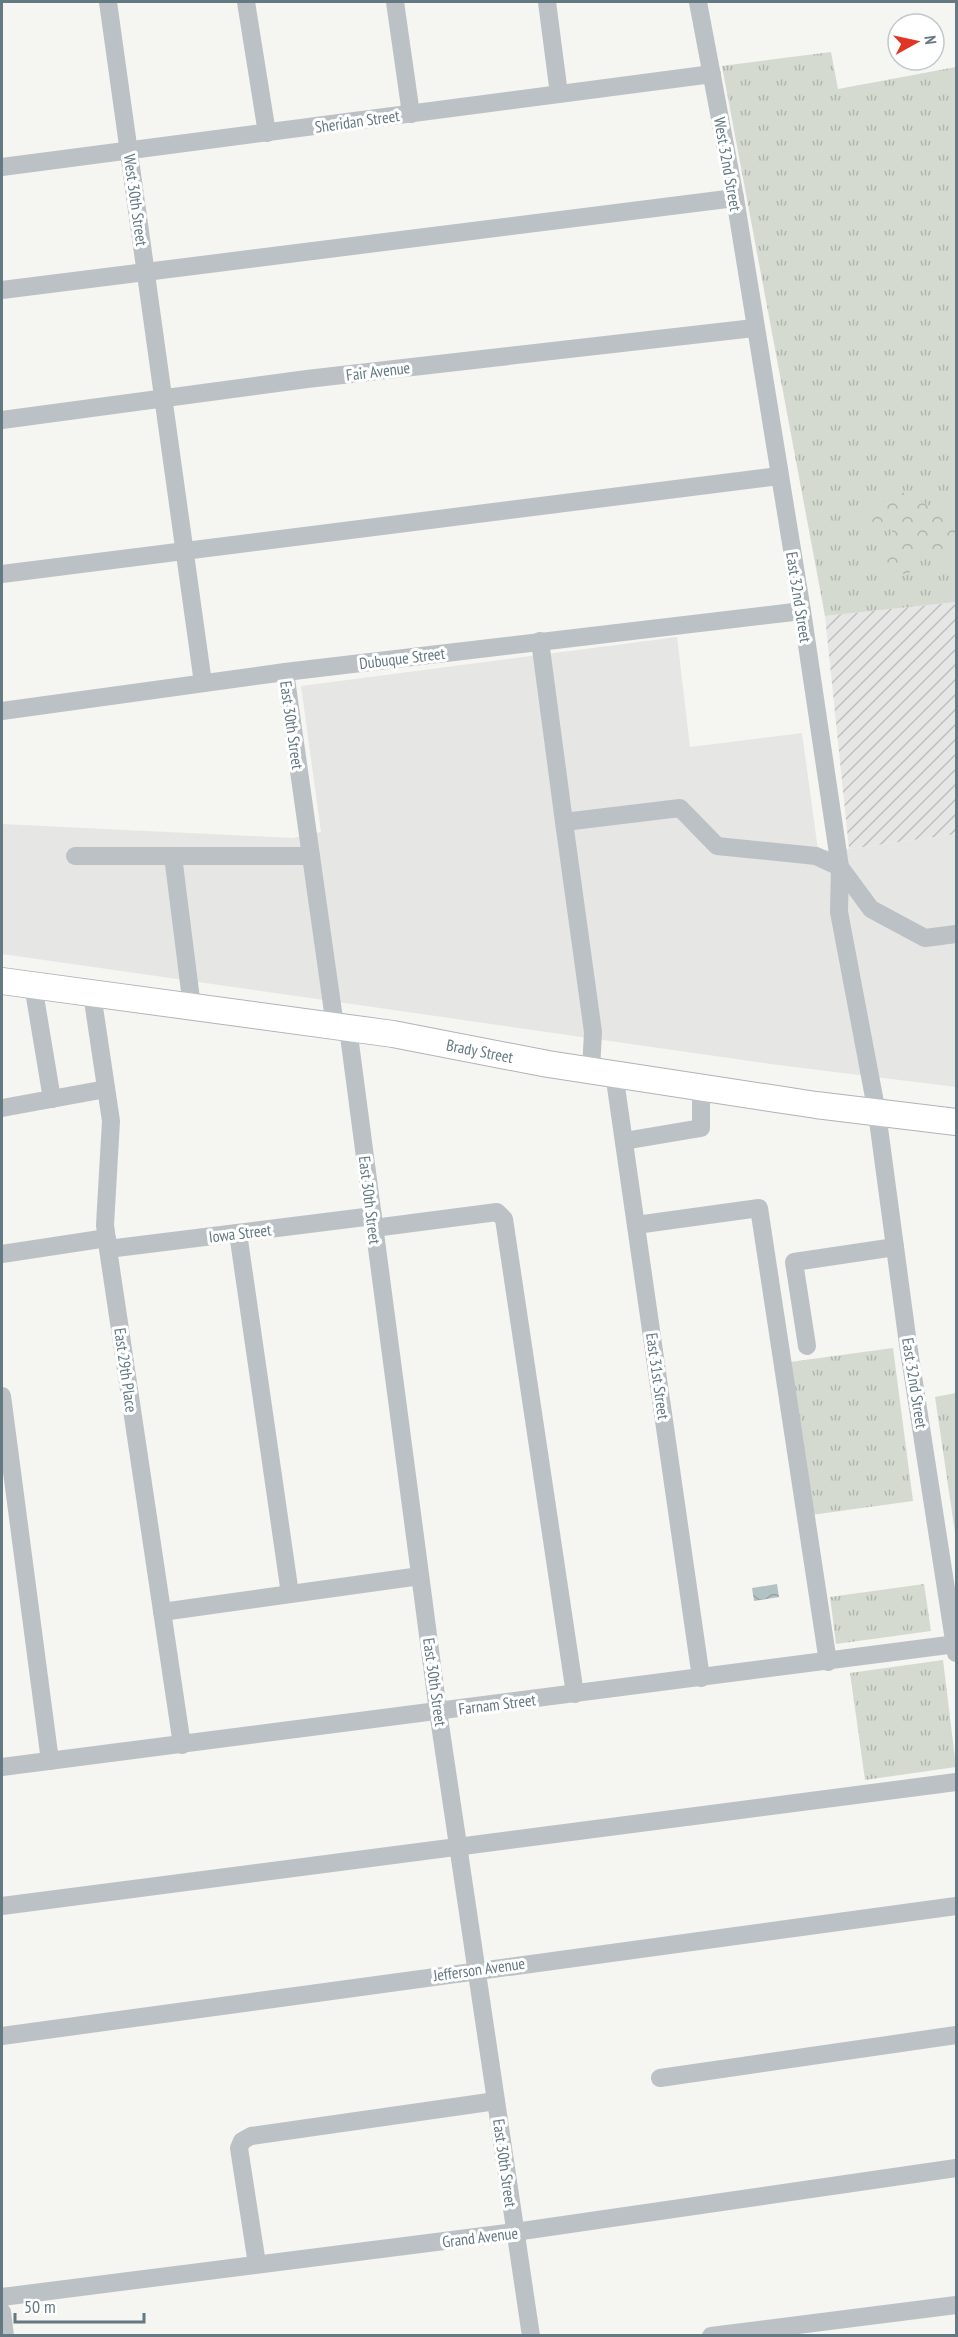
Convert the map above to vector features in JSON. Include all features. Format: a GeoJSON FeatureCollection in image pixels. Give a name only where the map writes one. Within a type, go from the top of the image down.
{"type":"FeatureCollection","features":[{"type":"Feature","properties":{"kind":"highway","name":"Brady Street"},"geometry":{"type":"LineString","coordinates":[[2,981],[341,1027],[603,1072],[877,1113],[957,1122]]}},
{"type":"Feature","properties":{"kind":"street","name":"West 30th Street"},"geometry":{"type":"LineString","coordinates":[[108,2],[164,398]]}},
{"type":"Feature","properties":{"kind":"street"},"geometry":{"type":"LineString","coordinates":[[246,2],[267,133]]}},
{"type":"Feature","properties":{"kind":"street"},"geometry":{"type":"LineString","coordinates":[[395,2],[411,114]]}},
{"type":"Feature","properties":{"kind":"street"},"geometry":{"type":"LineString","coordinates":[[546,2],[559,94]]}},
{"type":"Feature","properties":{"kind":"street","name":"West 32nd Street"},"geometry":{"type":"LineString","coordinates":[[698,2],[735,198],[754,328]]}},
{"type":"Feature","properties":{"kind":"street","name":"Sheridan Street"},"geometry":{"type":"LineString","coordinates":[[2,167],[712,74]]}},
{"type":"Feature","properties":{"kind":"street"},"geometry":{"type":"LineString","coordinates":[[2,290],[735,198]]}},
{"type":"Feature","properties":{"kind":"street","name":"Fair Avenue"},"geometry":{"type":"LineString","coordinates":[[2,420],[307,379],[754,328]]}},
{"type":"Feature","properties":{"kind":"street","name":"East 32nd Street"},"geometry":{"type":"LineString","coordinates":[[754,328],[802,611],[840,867],[839,912],[877,1113],[895,1247],[956,1647]]}},
{"type":"Feature","properties":{"kind":"street"},"geometry":{"type":"LineString","coordinates":[[164,398],[203,683]]}},
{"type":"Feature","properties":{"kind":"street"},"geometry":{"type":"LineString","coordinates":[[2,574],[779,476]]}},
{"type":"Feature","properties":{"kind":"street","name":"Dubuque Street"},"geometry":{"type":"LineString","coordinates":[[2,711],[285,672],[802,611]]}},
{"type":"Feature","properties":{"kind":"street","name":"East 31st Street"},"geometry":{"type":"LineString","coordinates":[[540,641],[593,1032],[624,1141],[701,1678]]}},
{"type":"Feature","properties":{"kind":"street","name":"East 30th Street"},"geometry":{"type":"LineString","coordinates":[[285,672],[311,856],[373,1222],[438,1711],[531,2336]]}},
{"type":"Feature","properties":{"kind":"street"},"geometry":{"type":"LineString","coordinates":[[564,822],[680,808],[717,846],[816,856],[840,867],[871,909],[926,938],[957,934]]}},
{"type":"Feature","properties":{"kind":"street"},"geometry":{"type":"LineString","coordinates":[[75,856],[311,856]]}},
{"type":"Feature","properties":{"kind":"street"},"geometry":{"type":"LineString","coordinates":[[173,856],[192,1007]]}},
{"type":"Feature","properties":{"kind":"street"},"geometry":{"type":"LineString","coordinates":[[33,985],[52,1099]]}},
{"type":"Feature","properties":{"kind":"street","name":"East 29th Place"},"geometry":{"type":"LineString","coordinates":[[92,994],[111,1121],[107,1244],[182,1744]]}},
{"type":"Feature","properties":{"kind":"street"},"geometry":{"type":"LineString","coordinates":[[624,1141],[701,1128],[701,1087]]}},
{"type":"Feature","properties":{"kind":"street"},"geometry":{"type":"LineString","coordinates":[[2,1108],[106,1089]]}},
{"type":"Feature","properties":{"kind":"street"},"geometry":{"type":"LineString","coordinates":[[636,1225],[759,1208],[828,1662]]}},
{"type":"Feature","properties":{"kind":"street","name":"Iowa Street"},"geometry":{"type":"LineString","coordinates":[[2,1254],[496,1212],[504,1219],[574,1694]]}},
{"type":"Feature","properties":{"kind":"street"},"geometry":{"type":"LineString","coordinates":[[238,1233],[290,1594]]}},
{"type":"Feature","properties":{"kind":"street"},"geometry":{"type":"LineString","coordinates":[[807,1346],[794,1262],[895,1247]]}},
{"type":"Feature","properties":{"kind":"street"},"geometry":{"type":"LineString","coordinates":[[2,1396],[50,1761]]}},
{"type":"Feature","properties":{"kind":"street"},"geometry":{"type":"LineString","coordinates":[[162,1612],[420,1576]]}},
{"type":"Feature","properties":{"kind":"street","name":"Farnam Street"},"geometry":{"type":"LineString","coordinates":[[2,1767],[956,1647]]}},
{"type":"Feature","properties":{"kind":"street"},"geometry":{"type":"LineString","coordinates":[[2,1906],[957,1782]]}},
{"type":"Feature","properties":{"kind":"street","name":"Jefferson Avenue"},"geometry":{"type":"LineString","coordinates":[[2,2036],[476,1969],[957,1906]]}},
{"type":"Feature","properties":{"kind":"street"},"geometry":{"type":"LineString","coordinates":[[660,2078],[957,2035]]}},
{"type":"Feature","properties":{"kind":"street"},"geometry":{"type":"LineString","coordinates":[[256,2264],[239,2148],[242,2141],[251,2136],[496,2101]]}},
{"type":"Feature","properties":{"kind":"street","name":"Grand Avenue"},"geometry":{"type":"LineString","coordinates":[[2,2297],[515,2232],[957,2168]]}},
{"type":"Feature","properties":{"kind":"street"},"geometry":{"type":"LineString","coordinates":[[711,2336],[957,2305]]}},
{"type":"Feature","properties":{"kind":"street"},"geometry":{"type":"LineString","coordinates":[[2,2312],[5,2336]]}},
{"type":"Feature","properties":{"kind":"shaded area"},"geometry":{"type":"Polygon","coordinates":[[[956,602],[956,834],[849,849],[825,616],[956,602]]]}},
{"type":"Feature","properties":{"kind":"shaded area"},"geometry":{"type":"Polygon","coordinates":[[[677,637],[690,747],[802,733],[818,850],[849,849],[956,834],[956,1087],[778,1065],[2,954],[2,824],[293,838],[321,832],[301,686],[677,637]]]}},
{"type":"Feature","properties":{"kind":"green space"},"geometry":{"type":"Polygon","coordinates":[[[831,52],[838,89],[929,72],[946,72],[946,69],[956,67],[956,602],[825,616],[722,66],[831,52]]]}},
{"type":"Feature","properties":{"kind":"green space"},"geometry":{"type":"Polygon","coordinates":[[[902,492],[956,519],[956,550],[918,558],[908,575],[881,569],[893,528],[853,519],[902,492]]]}},
{"type":"Feature","properties":{"kind":"green space"},"geometry":{"type":"Polygon","coordinates":[[[893,1348],[913,1501],[811,1515],[790,1362],[893,1348]]]}},
{"type":"Feature","properties":{"kind":"green space"},"geometry":{"type":"Polygon","coordinates":[[[956,1393],[956,1539],[935,1397],[956,1393]]]}},
{"type":"Feature","properties":{"kind":"green space"},"geometry":{"type":"Polygon","coordinates":[[[924,1584],[931,1631],[836,1644],[830,1597],[924,1584]]]}},
{"type":"Feature","properties":{"kind":"green space"},"geometry":{"type":"Polygon","coordinates":[[[943,1660],[956,1767],[865,1780],[850,1673],[943,1660]]]}},
{"type":"Feature","properties":{"kind":"water"},"geometry":{"type":"Polygon","coordinates":[[[777,1584],[779,1597],[754,1601],[752,1588],[777,1584]]]}}]}
